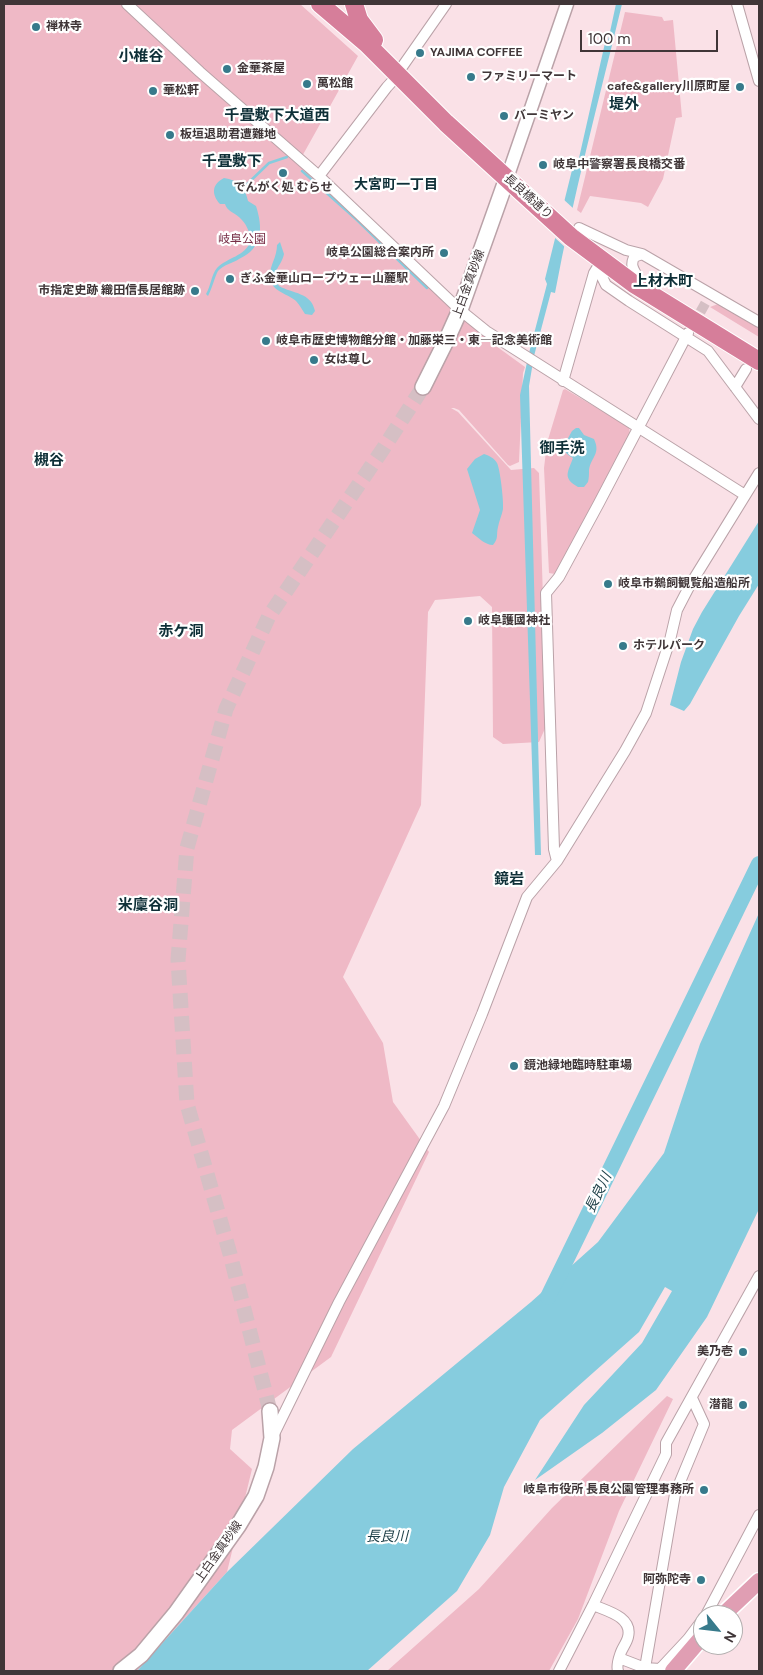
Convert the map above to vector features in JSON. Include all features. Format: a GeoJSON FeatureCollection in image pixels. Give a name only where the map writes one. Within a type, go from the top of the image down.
{"type":"FeatureCollection","features":[{"type":"Feature","properties":{"kind":"highway","name":"長良橋通り"},"geometry":{"type":"LineString","coordinates":[[320,4],[400,71]]}},
{"type":"Feature","properties":{"kind":"highway","name":"長良橋通り"},"geometry":{"type":"LineString","coordinates":[[354,4],[359,20],[365,30],[446,123],[612,257],[759,352]]}},
{"type":"Feature","properties":{"kind":"highway","name":"長良橋通り"},"geometry":{"type":"LineString","coordinates":[[575,229],[606,263],[753,365]]}},
{"type":"Feature","properties":{"kind":"main road","name":"上白金真砂線"},"geometry":{"type":"LineString","coordinates":[[423,387],[460,310],[509,173]]}},
{"type":"Feature","properties":{"kind":"main road","name":"上白金真砂線"},"geometry":{"type":"LineString","coordinates":[[122,1671],[141,1655],[176,1613],[238,1526],[256,1496],[266,1467],[272,1438],[270,1411]]}},
{"type":"Feature","properties":{"kind":"main road"},"geometry":{"type":"LineString","coordinates":[[734,1605],[759,1581]]}},
{"type":"Feature","properties":{"kind":"main road"},"geometry":{"type":"LineString","coordinates":[[673,1671],[693,1648]]}},
{"type":"Feature","properties":{"kind":"street"},"geometry":{"type":"LineString","coordinates":[[127,4],[200,72],[319,176],[460,310],[486,331],[746,495]]}},
{"type":"Feature","properties":{"kind":"street"},"geometry":{"type":"LineString","coordinates":[[319,176],[400,71],[446,4]]}},
{"type":"Feature","properties":{"kind":"street"},"geometry":{"type":"LineString","coordinates":[[509,173],[568,4]]}},
{"type":"Feature","properties":{"kind":"street"},"geometry":{"type":"LineString","coordinates":[[737,4],[759,80]]}},
{"type":"Feature","properties":{"kind":"street"},"geometry":{"type":"LineString","coordinates":[[575,229],[626,250],[642,254],[708,298],[759,322]]}},
{"type":"Feature","properties":{"kind":"street"},"geometry":{"type":"LineString","coordinates":[[636,274],[632,268],[632,262],[634,257],[642,254]]}},
{"type":"Feature","properties":{"kind":"street"},"geometry":{"type":"LineString","coordinates":[[561,380],[594,273],[606,263]]}},
{"type":"Feature","properties":{"kind":"street"},"geometry":{"type":"LineString","coordinates":[[606,263],[602,277],[606,284],[650,316],[686,335],[708,352],[759,419]]}},
{"type":"Feature","properties":{"kind":"street"},"geometry":{"type":"LineString","coordinates":[[557,861],[554,849],[546,592],[559,576],[599,504],[686,335]]}},
{"type":"Feature","properties":{"kind":"street"},"geometry":{"type":"LineString","coordinates":[[735,387],[753,365]]}},
{"type":"Feature","properties":{"kind":"street"},"geometry":{"type":"LineString","coordinates":[[272,1438],[339,1302],[444,1106],[482,1014],[526,897],[557,861],[625,751],[646,713],[670,640],[677,610],[690,585],[759,473]]}},
{"type":"Feature","properties":{"kind":"street"},"geometry":{"type":"LineString","coordinates":[[558,1671],[593,1605],[666,1454],[666,1443],[759,1276]]}},
{"type":"Feature","properties":{"kind":"street"},"geometry":{"type":"LineString","coordinates":[[645,1668],[676,1494],[704,1424],[692,1398]]}},
{"type":"Feature","properties":{"kind":"street"},"geometry":{"type":"LineString","coordinates":[[711,1605],[759,1515]]}},
{"type":"Feature","properties":{"kind":"street"},"geometry":{"type":"LineString","coordinates":[[593,1605],[618,1616],[626,1624],[629,1636],[619,1658],[618,1671]]}},
{"type":"Feature","properties":{"kind":"street"},"geometry":{"type":"LineString","coordinates":[[619,1658],[645,1668],[660,1669],[693,1632]]}},
{"type":"Feature","properties":{"kind":"green space","name":"岐阜公園"},"geometry":{"type":"Polygon","coordinates":[[[4,4],[300,4],[358,56],[300,160],[496,346],[525,367],[523,373],[519,462],[508,465],[459,410],[451,408],[458,412],[511,470],[534,468],[539,473],[547,724],[539,742],[503,744],[493,737],[492,607],[480,596],[435,600],[428,612],[421,805],[343,977],[383,1043],[393,1102],[429,1152],[331,1357],[232,1430],[230,1449],[252,1469],[227,1572],[137,1671],[4,1671],[4,4]]]}},
{"type":"Feature","properties":{"kind":"green space"},"geometry":{"type":"Polygon","coordinates":[[[625,12],[662,17],[664,21],[673,20],[682,117],[676,118],[663,179],[648,207],[641,203],[590,196],[581,213],[577,210],[625,12]]]}},
{"type":"Feature","properties":{"kind":"green space"},"geometry":{"type":"Polygon","coordinates":[[[718,304],[758,328],[759,337],[710,307],[718,304]]]}},
{"type":"Feature","properties":{"kind":"green space"},"geometry":{"type":"Polygon","coordinates":[[[565,389],[629,427],[630,434],[555,574],[549,573],[544,468],[547,443],[563,390],[565,389]]]}},
{"type":"Feature","properties":{"kind":"green space"},"geometry":{"type":"Polygon","coordinates":[[[667,1396],[673,1399],[619,1511],[578,1619],[549,1671],[387,1671],[479,1589],[552,1508],[667,1396]]]}},
{"type":"Feature","properties":{"kind":"water"},"geometry":{"type":"Polygon","coordinates":[[[616,4],[622,4],[578,184],[555,293],[551,292],[534,356],[529,386],[541,855],[535,855],[520,395],[547,284],[545,279],[573,166],[579,158],[605,43],[608,41],[616,4]]]}},
{"type":"Feature","properties":{"kind":"water"},"geometry":{"type":"Polygon","coordinates":[[[224,178],[237,182],[245,192],[248,201],[256,206],[260,230],[257,243],[253,249],[218,271],[208,296],[206,294],[217,268],[240,254],[251,241],[249,231],[244,222],[229,210],[225,204],[220,204],[215,197],[215,186],[224,178]]]}},
{"type":"Feature","properties":{"kind":"water"},"geometry":{"type":"Polygon","coordinates":[[[280,242],[284,254],[276,273],[279,286],[301,294],[310,300],[315,311],[312,315],[305,314],[296,301],[272,285],[270,280],[271,268],[277,245],[280,242]]]}},
{"type":"Feature","properties":{"kind":"water"},"geometry":{"type":"Polygon","coordinates":[[[576,428],[579,428],[584,435],[594,439],[596,444],[596,452],[590,466],[588,482],[584,487],[578,487],[568,478],[568,471],[573,458],[563,449],[564,441],[567,440],[576,428]]]}},
{"type":"Feature","properties":{"kind":"water"},"geometry":{"type":"Polygon","coordinates":[[[484,454],[492,457],[497,463],[502,493],[503,509],[498,525],[497,538],[493,545],[485,543],[472,533],[480,510],[467,469],[475,459],[484,454]]]}},
{"type":"Feature","properties":{"kind":"water"},"geometry":{"type":"Polygon","coordinates":[[[759,521],[759,584],[690,704],[684,711],[670,705],[681,662],[693,629],[759,521]]]}},
{"type":"Feature","properties":{"kind":"water","name":"長良川"},"geometry":{"type":"Polygon","coordinates":[[[759,913],[759,1209],[707,1317],[656,1390],[602,1433],[535,1480],[584,1405],[642,1343],[672,1291],[665,1287],[639,1332],[540,1420],[504,1487],[490,1535],[457,1591],[367,1671],[137,1671],[227,1572],[353,1449],[531,1302],[598,1242],[664,1153],[700,1044],[759,913]]]}},
{"type":"Feature","properties":{"kind":"pier"},"geometry":{"type":"Polygon","coordinates":[[[562,198],[574,209],[566,248],[553,236],[562,198]]]}},
{"type":"Feature","properties":{"kind":"waterway"},"geometry":{"type":"LineString","coordinates":[[243,188],[269,163],[287,157]]}},
{"type":"Feature","properties":{"kind":"waterway"},"geometry":{"type":"LineString","coordinates":[[302,171],[357,220],[427,288]]}},
{"type":"Feature","properties":{"kind":"waterway","name":"長良川"},"geometry":{"type":"LineString","coordinates":[[548,1297],[759,864]]}},
{"type":"Feature","properties":{"kind":"tunnel"},"geometry":{"type":"LineString","coordinates":[[693,325],[706,302]]}},
{"type":"Feature","properties":{"kind":"tunnel"},"geometry":{"type":"LineString","coordinates":[[270,1411],[230,1254],[187,1104],[178,960],[187,848],[226,709],[269,616],[423,387]]}},
{"type":"Feature","properties":{"kind":"place","name":"禅林寺"},"geometry":{"type":"Point","coordinates":[36,27]}},
{"type":"Feature","properties":{"kind":"place","name":"YAJIMA COFFEE"},"geometry":{"type":"Point","coordinates":[420,53]}},
{"type":"Feature","properties":{"kind":"place","name":"金華茶屋"},"geometry":{"type":"Point","coordinates":[227,69]}},
{"type":"Feature","properties":{"kind":"place","name":"ファミリーマート"},"geometry":{"type":"Point","coordinates":[471,77]}},
{"type":"Feature","properties":{"kind":"place","name":"萬松館"},"geometry":{"type":"Point","coordinates":[307,84]}},
{"type":"Feature","properties":{"kind":"place","name":"cafe&gallery川原町屋"},"geometry":{"type":"Point","coordinates":[740,87]}},
{"type":"Feature","properties":{"kind":"place","name":"華松軒"},"geometry":{"type":"Point","coordinates":[153,91]}},
{"type":"Feature","properties":{"kind":"place","name":"バーミヤン"},"geometry":{"type":"Point","coordinates":[504,116]}},
{"type":"Feature","properties":{"kind":"place","name":"板垣退助君遭難地"},"geometry":{"type":"Point","coordinates":[170,135]}},
{"type":"Feature","properties":{"kind":"place","name":"岐阜中警察署長良橋交番"},"geometry":{"type":"Point","coordinates":[543,165]}},
{"type":"Feature","properties":{"kind":"place","name":"でんがく処 むらせ"},"geometry":{"type":"Point","coordinates":[283,173]}},
{"type":"Feature","properties":{"kind":"place","name":"岐阜公園総合案内所"},"geometry":{"type":"Point","coordinates":[444,253]}},
{"type":"Feature","properties":{"kind":"place","name":"ぎふ金華山ロープウェー山麓駅"},"geometry":{"type":"Point","coordinates":[230,279]}},
{"type":"Feature","properties":{"kind":"place","name":"市指定史跡 織田信長居館跡"},"geometry":{"type":"Point","coordinates":[195,291]}},
{"type":"Feature","properties":{"kind":"place","name":"岐阜市歴史博物館分館・加藤栄三・東―記念美術館"},"geometry":{"type":"Point","coordinates":[266,341]}},
{"type":"Feature","properties":{"kind":"place","name":"女は尊し"},"geometry":{"type":"Point","coordinates":[314,360]}},
{"type":"Feature","properties":{"kind":"place","name":"岐阜市鵜飼観覧船造船所"},"geometry":{"type":"Point","coordinates":[608,584]}},
{"type":"Feature","properties":{"kind":"place","name":"岐阜護國神社"},"geometry":{"type":"Point","coordinates":[468,621]}},
{"type":"Feature","properties":{"kind":"place","name":"ホテルパーク"},"geometry":{"type":"Point","coordinates":[623,646]}},
{"type":"Feature","properties":{"kind":"place","name":"鏡池緑地臨時駐車場"},"geometry":{"type":"Point","coordinates":[514,1066]}},
{"type":"Feature","properties":{"kind":"place","name":"美乃壱"},"geometry":{"type":"Point","coordinates":[743,1352]}},
{"type":"Feature","properties":{"kind":"place","name":"潜龍"},"geometry":{"type":"Point","coordinates":[743,1405]}},
{"type":"Feature","properties":{"kind":"place","name":"岐阜市役所 長良公園管理事務所"},"geometry":{"type":"Point","coordinates":[704,1490]}},
{"type":"Feature","properties":{"kind":"place","name":"阿弥陀寺"},"geometry":{"type":"Point","coordinates":[701,1580]}},
{"type":"Feature","properties":{"kind":"district","name":"小椎谷"},"geometry":{"type":"Point","coordinates":[141,57]}},
{"type":"Feature","properties":{"kind":"district","name":"堤外"},"geometry":{"type":"Point","coordinates":[624,105]}},
{"type":"Feature","properties":{"kind":"district","name":"千畳敷下大道西"},"geometry":{"type":"Point","coordinates":[277,116]}},
{"type":"Feature","properties":{"kind":"district","name":"千畳敷下"},"geometry":{"type":"Point","coordinates":[232,162]}},
{"type":"Feature","properties":{"kind":"district","name":"大宮町一丁目"},"geometry":{"type":"Point","coordinates":[396,185]}},
{"type":"Feature","properties":{"kind":"district","name":"上材木町"},"geometry":{"type":"Point","coordinates":[663,282]}},
{"type":"Feature","properties":{"kind":"district","name":"御手洗"},"geometry":{"type":"Point","coordinates":[562,449]}},
{"type":"Feature","properties":{"kind":"district","name":"槻谷"},"geometry":{"type":"Point","coordinates":[49,461]}},
{"type":"Feature","properties":{"kind":"district","name":"赤ケ洞"},"geometry":{"type":"Point","coordinates":[181,632]}},
{"type":"Feature","properties":{"kind":"district","name":"鏡岩"},"geometry":{"type":"Point","coordinates":[509,880]}},
{"type":"Feature","properties":{"kind":"district","name":"米廩谷洞"},"geometry":{"type":"Point","coordinates":[148,906]}}]}
